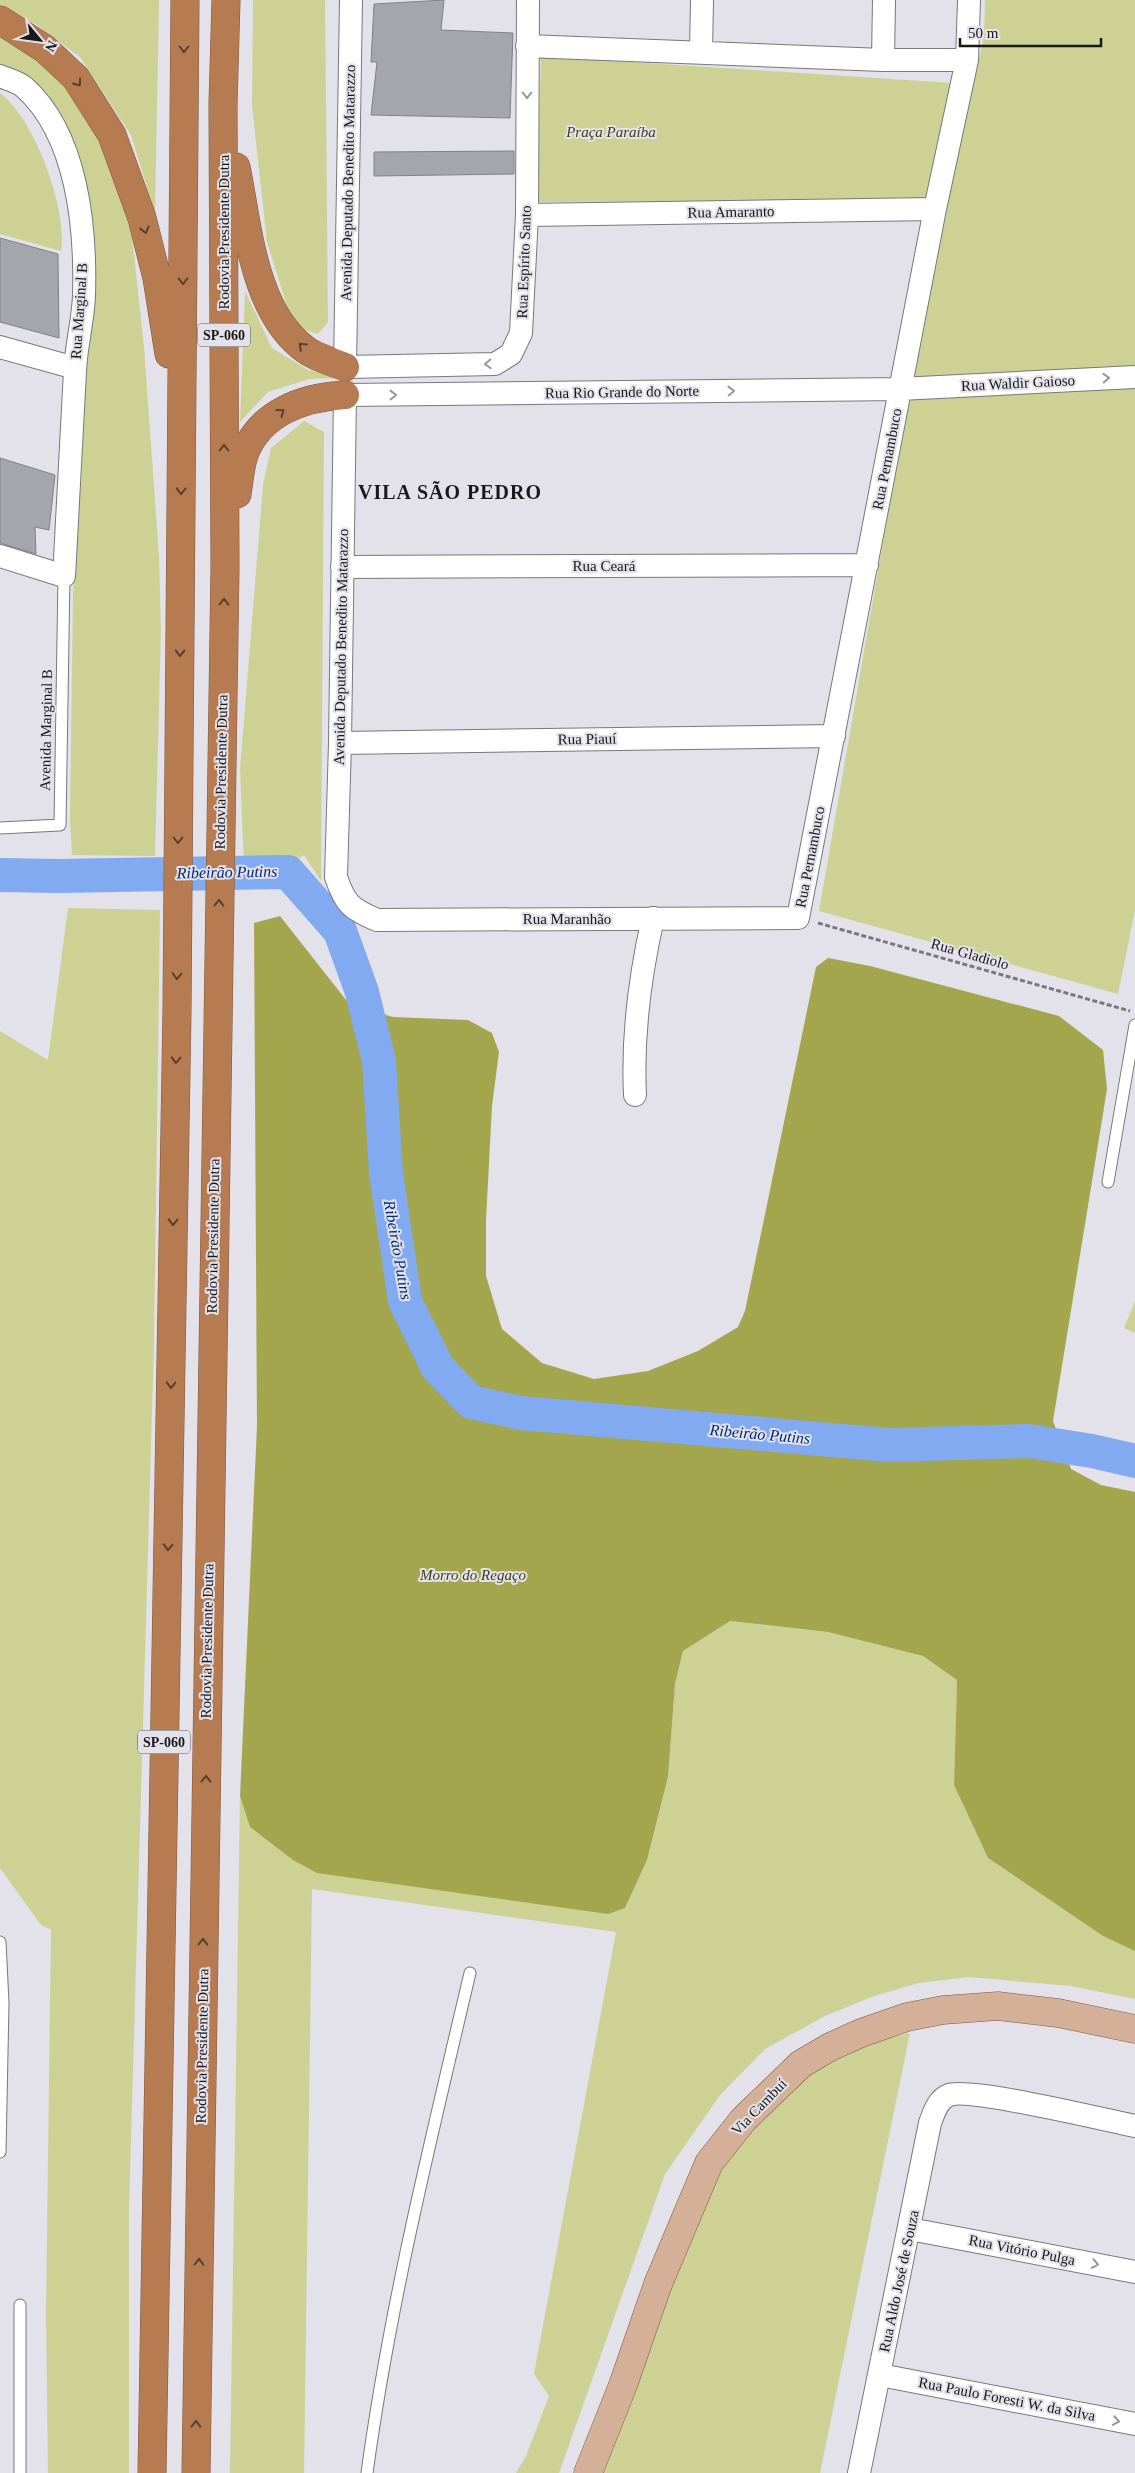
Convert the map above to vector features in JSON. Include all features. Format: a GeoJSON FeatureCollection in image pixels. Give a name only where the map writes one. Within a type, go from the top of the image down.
{"type":"FeatureCollection","features":[{"type":"Feature","properties":{"kind":"highway","name":"SP-060"},"geometry":{"type":"LineString","coordinates":[[152,2473],[178,941],[185,0]]}},
{"type":"Feature","properties":{"kind":"highway","name":"Rodovia Presidente Dutra"},"geometry":{"type":"LineString","coordinates":[[196,2473],[220,791],[225,567],[223,104],[226,0]]}},
{"type":"Feature","properties":{"kind":"highway"},"geometry":{"type":"LineString","coordinates":[[0,20],[45,49],[76,78],[112,135],[142,218],[158,278],[182,442]]}},
{"type":"Feature","properties":{"kind":"highway"},"geometry":{"type":"LineString","coordinates":[[223,104],[248,240],[262,287],[280,324],[306,351],[345,367]]}},
{"type":"Feature","properties":{"kind":"highway"},"geometry":{"type":"LineString","coordinates":[[225,567],[244,456],[259,428],[288,407],[322,396],[344,395]]}},
{"type":"Feature","properties":{"kind":"main road","name":"Via Cambuí"},"geometry":{"type":"LineString","coordinates":[[588,2473],[623,2385],[658,2284],[709,2163],[743,2120],[801,2064],[830,2047],[861,2033],[907,2017],[943,2010],[998,2006],[1058,2013],[1135,2029]]}},
{"type":"Feature","properties":{"kind":"street","name":"Avenida Deputado Benedito Matarazzo"},"geometry":{"type":"LineString","coordinates":[[345,367],[351,0]]}},
{"type":"Feature","properties":{"kind":"street","name":"Rua Espírito Santo"},"geometry":{"type":"LineString","coordinates":[[345,367],[495,364],[510,354],[521,333],[527,215],[528,0]]}},
{"type":"Feature","properties":{"kind":"street"},"geometry":{"type":"LineString","coordinates":[[701,52],[702,0]]}},
{"type":"Feature","properties":{"kind":"street"},"geometry":{"type":"LineString","coordinates":[[883,60],[884,0]]}},
{"type":"Feature","properties":{"kind":"street","name":"Rua Pernambuco"},"geometry":{"type":"LineString","coordinates":[[798,918],[935,209],[967,60],[969,0]]}},
{"type":"Feature","properties":{"kind":"street"},"geometry":{"type":"LineString","coordinates":[[528,46],[883,60],[967,60]]}},
{"type":"Feature","properties":{"kind":"street","name":"Rua Marginal B"},"geometry":{"type":"LineString","coordinates":[[0,76],[22,86],[43,108],[64,149],[78,196],[84,255],[84,298],[75,368],[64,576]]}},
{"type":"Feature","properties":{"kind":"street","name":"Rua Amaranto"},"geometry":{"type":"LineString","coordinates":[[527,215],[935,209]]}},
{"type":"Feature","properties":{"kind":"street"},"geometry":{"type":"LineString","coordinates":[[0,347],[75,368]]}},
{"type":"Feature","properties":{"kind":"street","name":"Rua Waldir Gaioso"},"geometry":{"type":"LineString","coordinates":[[900,388],[1135,377]]}},
{"type":"Feature","properties":{"kind":"street","name":"Rua Rio Grande do Norte"},"geometry":{"type":"LineString","coordinates":[[344,395],[900,388]]}},
{"type":"Feature","properties":{"kind":"street","name":"Avenida Deputado Benedito Matarazzo"},"geometry":{"type":"LineString","coordinates":[[343,897],[336,877],[340,743],[344,395]]}},
{"type":"Feature","properties":{"kind":"street"},"geometry":{"type":"LineString","coordinates":[[0,556],[64,576]]}},
{"type":"Feature","properties":{"kind":"street","name":"Rua Ceará"},"geometry":{"type":"LineString","coordinates":[[342,567],[867,565]]}},
{"type":"Feature","properties":{"kind":"street","name":"Rua Piauí"},"geometry":{"type":"LineString","coordinates":[[340,743],[834,736]]}},
{"type":"Feature","properties":{"kind":"street","name":"Rua Maranhão"},"geometry":{"type":"LineString","coordinates":[[343,897],[354,910],[377,920],[798,918]]}},
{"type":"Feature","properties":{"kind":"street"},"geometry":{"type":"LineString","coordinates":[[636,1095],[634,1072],[639,982],[653,918]]}},
{"type":"Feature","properties":{"kind":"street","name":"Rua Aldo José de Souza"},"geometry":{"type":"LineString","coordinates":[[859,2473],[934,2110],[948,2095],[959,2092],[993,2097],[1135,2126]]}},
{"type":"Feature","properties":{"kind":"street","name":"Rua Vitório Pulga"},"geometry":{"type":"LineString","coordinates":[[910,2229],[1135,2272]]}},
{"type":"Feature","properties":{"kind":"street","name":"Rua Paulo Foresti W. da Silva"},"geometry":{"type":"LineString","coordinates":[[880,2375],[1135,2424]]}},
{"type":"Feature","properties":{"kind":"lane","name":"Avenida Marginal B"},"geometry":{"type":"LineString","coordinates":[[0,828],[60,825],[64,576]]}},
{"type":"Feature","properties":{"kind":"lane"},"geometry":{"type":"LineString","coordinates":[[1108,1182],[1135,1025]]}},
{"type":"Feature","properties":{"kind":"lane"},"geometry":{"type":"LineString","coordinates":[[0,1942],[3,2003],[0,2152]]}},
{"type":"Feature","properties":{"kind":"lane"},"geometry":{"type":"LineString","coordinates":[[367,2473],[378,2393],[423,2176],[470,1973]]}},
{"type":"Feature","properties":{"kind":"lane"},"geometry":{"type":"LineString","coordinates":[[20,2305],[20,2473]]}},
{"type":"Feature","properties":{"kind":"path","name":"Rua Gladiolo"},"geometry":{"type":"LineString","coordinates":[[798,918],[1135,1012]]}},
{"type":"Feature","properties":{"kind":"green space"},"geometry":{"type":"Polygon","coordinates":[[[0,0],[159,0],[155,213],[131,135],[80,57],[35,24],[0,10],[0,0]]]}},
{"type":"Feature","properties":{"kind":"green space"},"geometry":{"type":"Polygon","coordinates":[[[253,0],[325,0],[328,322],[318,334],[302,329],[287,306],[267,242],[252,106],[253,0]]]}},
{"type":"Feature","properties":{"kind":"green space"},"geometry":{"type":"Polygon","coordinates":[[[985,0],[1135,0],[1135,910],[1118,994],[819,911],[886,525],[960,141],[984,37],[985,0]]]}},
{"type":"Feature","properties":{"kind":"green space"},"geometry":{"type":"Polygon","coordinates":[[[0,37],[22,49],[66,81],[89,115],[130,217],[144,347],[159,556],[161,630],[155,856],[72,855],[70,818],[73,595],[81,368],[68,140],[0,70],[0,37]]]}},
{"type":"Feature","properties":{"kind":"green space","name":"Praça Paraíba"},"geometry":{"type":"Polygon","coordinates":[[[541,56],[952,83],[928,200],[537,202],[541,56]]]}},
{"type":"Feature","properties":{"kind":"green space"},"geometry":{"type":"Polygon","coordinates":[[[0,93],[13,105],[25,122],[46,166],[59,212],[62,233],[61,251],[0,234],[0,93]]]}},
{"type":"Feature","properties":{"kind":"green space"},"geometry":{"type":"Polygon","coordinates":[[[245,291],[272,348],[308,370],[346,378],[309,379],[268,392],[240,422],[245,291]]]}},
{"type":"Feature","properties":{"kind":"green space"},"geometry":{"type":"Polygon","coordinates":[[[304,421],[324,432],[321,881],[304,855],[290,864],[244,866],[240,769],[263,485],[271,448],[304,421]]]}},
{"type":"Feature","properties":{"kind":"green space"},"geometry":{"type":"Polygon","coordinates":[[[68,908],[160,910],[154,1342],[129,2208],[129,2473],[48,2473],[46,2313],[51,1930],[41,1925],[0,1868],[0,1031],[48,1060],[68,908]]]}},
{"type":"Feature","properties":{"kind":"green space","name":"Morro do Regaço"},"geometry":{"type":"Polygon","coordinates":[[[280,916],[350,1005],[393,1017],[468,1020],[492,1033],[499,1052],[492,1106],[486,1220],[486,1276],[502,1329],[542,1363],[594,1379],[648,1371],[698,1351],[738,1327],[745,1311],[816,967],[828,958],[870,966],[1059,1016],[1103,1050],[1107,1089],[1053,1421],[1071,1469],[1101,1485],[1135,1492],[1135,1951],[1103,1936],[988,1858],[954,1785],[957,1680],[923,1656],[828,1632],[730,1621],[683,1651],[675,1684],[668,1777],[647,1860],[625,1908],[608,1914],[317,1873],[293,1860],[250,1827],[240,1796],[257,1426],[254,923],[280,916]]]}},
{"type":"Feature","properties":{"kind":"green space"},"geometry":{"type":"Polygon","coordinates":[[[1135,1301],[1135,1333],[1124,1328],[1135,1301]]]}},
{"type":"Feature","properties":{"kind":"green space"},"geometry":{"type":"Polygon","coordinates":[[[729,1621],[828,1632],[923,1656],[957,1680],[954,1785],[988,1858],[1103,1936],[1135,1950],[1135,1999],[1071,1986],[969,1977],[919,1983],[874,1996],[825,2016],[765,2049],[720,2095],[665,2174],[559,2473],[516,2473],[526,2456],[549,2396],[534,2374],[616,1932],[312,1889],[304,2473],[230,2473],[240,1796],[250,1827],[625,1908],[647,1860],[668,1777],[675,1684],[683,1651],[729,1621]]]}},
{"type":"Feature","properties":{"kind":"green space"},"geometry":{"type":"Polygon","coordinates":[[[910,2033],[820,2473],[593,2473],[715,2168],[806,2073],[853,2047],[910,2033]]]}},
{"type":"Feature","properties":{"kind":"building"},"geometry":{"type":"Polygon","coordinates":[[[444,0],[441,30],[513,33],[510,118],[371,115],[377,62],[371,62],[374,4],[444,0]]]}},
{"type":"Feature","properties":{"kind":"building"},"geometry":{"type":"Polygon","coordinates":[[[514,151],[514,174],[374,176],[374,152],[514,151]]]}},
{"type":"Feature","properties":{"kind":"building"},"geometry":{"type":"Polygon","coordinates":[[[0,238],[58,254],[59,338],[0,322],[0,238]]]}},
{"type":"Feature","properties":{"kind":"building"},"geometry":{"type":"Polygon","coordinates":[[[0,458],[55,475],[49,530],[35,527],[36,554],[0,543],[0,458]]]}},
{"type":"Feature","properties":{"kind":"waterway","name":"Ribeirão Putins"},"geometry":{"type":"LineString","coordinates":[[0,875],[58,876],[288,872],[340,931],[362,992],[379,1061],[386,1173],[405,1301],[438,1368],[471,1402],[521,1413],[889,1445],[1029,1441],[1092,1451],[1135,1461]]}},
{"type":"Feature","properties":{"kind":"district","name":"VILA SÃO PEDRO"},"geometry":{"type":"Point","coordinates":[450,492]}}]}
